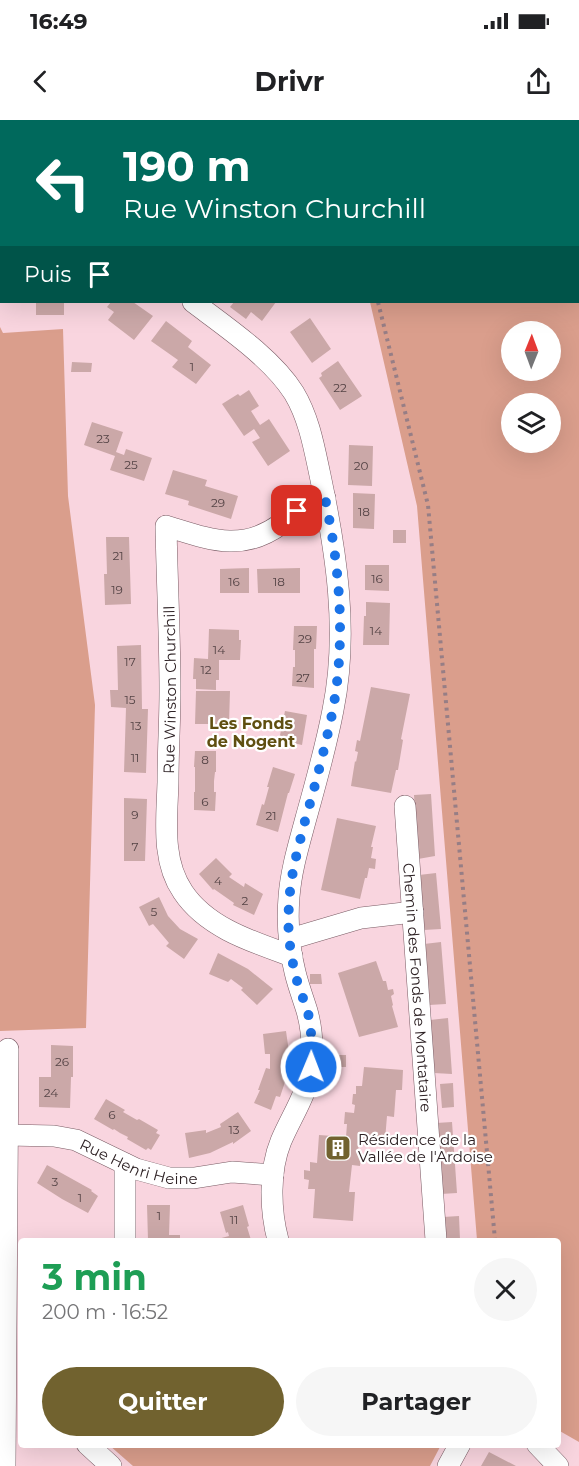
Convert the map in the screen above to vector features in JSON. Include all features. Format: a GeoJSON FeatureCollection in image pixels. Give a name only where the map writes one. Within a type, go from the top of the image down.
{"type":"FeatureCollection","features":[{"type":"Feature","properties":{"kind":"street"},"geometry":{"type":"LineString","coordinates":[[194,303],[258,354],[284,380],[300,404],[310,431],[325,498],[331,529],[340,610],[341,642],[336,699],[294,863],[288,909],[295,975],[310,1023],[312,1055],[305,1092],[281,1142],[273,1175],[273,1206],[278,1238]]}},
{"type":"Feature","properties":{"kind":"street","name":"Rue Winston Churchill"},"geometry":{"type":"LineString","coordinates":[[291,947],[254,943],[226,929],[191,902],[172,871],[166,825],[170,691],[166,526],[214,540],[235,542],[254,538],[275,528],[306,504],[325,498]]}},
{"type":"Feature","properties":{"kind":"street","name":"Chemin des Fonds de Montataire"},"geometry":{"type":"LineString","coordinates":[[405,806],[436,1238]]}},
{"type":"Feature","properties":{"kind":"street"},"geometry":{"type":"LineString","coordinates":[[291,947],[361,918],[413,912]]}},
{"type":"Feature","properties":{"kind":"street"},"geometry":{"type":"LineString","coordinates":[[5,1466],[14,1377],[8,1049]]}},
{"type":"Feature","properties":{"kind":"street","name":"Rue Henri Heine"},"geometry":{"type":"LineString","coordinates":[[8,1135],[54,1136],[76,1140],[125,1164],[169,1178],[194,1178],[232,1172],[273,1175]]}},
{"type":"Feature","properties":{"kind":"street"},"geometry":{"type":"LineString","coordinates":[[125,1164],[125,1238]]}},
{"type":"Feature","properties":{"kind":"street"},"geometry":{"type":"LineString","coordinates":[[91,1448],[111,1466]]}},
{"type":"Feature","properties":{"kind":"street"},"geometry":{"type":"LineString","coordinates":[[448,1466],[458,1448]]}},
{"type":"Feature","properties":{"kind":"street"},"geometry":{"type":"LineString","coordinates":[[541,1448],[558,1466]]}},
{"type":"Feature","properties":{"kind":"path"},"geometry":{"type":"LineString","coordinates":[[378,303],[428,506],[495,1238]]}},
{"type":"Feature","properties":{"kind":"shaded area"},"geometry":{"type":"Polygon","coordinates":[[[370,303],[579,303],[579,1442],[561,1432],[561,1238],[477,1238],[417,506],[370,303]]]}},
{"type":"Feature","properties":{"kind":"shaded area"},"geometry":{"type":"Polygon","coordinates":[[[0,327],[3,333],[63,329],[68,496],[95,705],[86,1028],[0,1031],[0,327]]]}},
{"type":"Feature","properties":{"kind":"shaded area"},"geometry":{"type":"Polygon","coordinates":[[[112,1448],[439,1448],[430,1466],[133,1466],[112,1448]]]}},
{"type":"Feature","properties":{"kind":"building"},"geometry":{"type":"Polygon","coordinates":[[[36,303],[64,303],[64,315],[36,315],[36,303]]]}},
{"type":"Feature","properties":{"kind":"building"},"geometry":{"type":"Polygon","coordinates":[[[110,303],[134,303],[153,316],[134,340],[108,320],[114,312],[107,307],[110,303]]]}},
{"type":"Feature","properties":{"kind":"building"},"geometry":{"type":"Polygon","coordinates":[[[233,303],[275,303],[262,321],[251,312],[246,319],[230,307],[233,303]]]}},
{"type":"Feature","properties":{"kind":"building"},"geometry":{"type":"Polygon","coordinates":[[[310,318],[331,349],[312,363],[290,332],[310,318]]]}},
{"type":"Feature","properties":{"kind":"building"},"geometry":{"type":"Polygon","coordinates":[[[166,321],[192,341],[188,347],[211,365],[196,384],[172,367],[178,360],[151,341],[166,321]]]}},
{"type":"Feature","properties":{"kind":"building"},"geometry":{"type":"Polygon","coordinates":[[[338,361],[362,396],[340,410],[319,378],[322,376],[321,373],[338,361]]]}},
{"type":"Feature","properties":{"kind":"building"},"geometry":{"type":"Polygon","coordinates":[[[72,362],[92,363],[91,372],[71,372],[72,362]]]}},
{"type":"Feature","properties":{"kind":"building"},"geometry":{"type":"Polygon","coordinates":[[[249,390],[259,406],[251,411],[260,425],[269,419],[290,451],[268,466],[252,442],[260,438],[254,429],[244,436],[222,404],[249,390]]]}},
{"type":"Feature","properties":{"kind":"building"},"geometry":{"type":"Polygon","coordinates":[[[92,422],[123,432],[116,452],[124,455],[126,449],[152,458],[144,481],[110,470],[115,456],[84,445],[92,422]]]}},
{"type":"Feature","properties":{"kind":"building"},"geometry":{"type":"Polygon","coordinates":[[[349,445],[373,446],[372,486],[348,485],[349,445]]]}},
{"type":"Feature","properties":{"kind":"building"},"geometry":{"type":"Polygon","coordinates":[[[173,470],[207,480],[205,486],[238,496],[231,519],[188,505],[189,501],[165,494],[173,470]]]}},
{"type":"Feature","properties":{"kind":"building"},"geometry":{"type":"Polygon","coordinates":[[[353,493],[375,494],[374,529],[353,528],[353,493]]]}},
{"type":"Feature","properties":{"kind":"building"},"geometry":{"type":"Polygon","coordinates":[[[393,530],[406,530],[406,543],[393,543],[393,530]]]}},
{"type":"Feature","properties":{"kind":"building"},"geometry":{"type":"Polygon","coordinates":[[[106,537],[129,537],[131,604],[105,605],[106,537]]]}},
{"type":"Feature","properties":{"kind":"building"},"geometry":{"type":"Polygon","coordinates":[[[365,565],[389,565],[389,591],[365,590],[365,565]]]}},
{"type":"Feature","properties":{"kind":"building"},"geometry":{"type":"Polygon","coordinates":[[[249,568],[249,593],[220,593],[220,569],[249,568]]]}},
{"type":"Feature","properties":{"kind":"building"},"geometry":{"type":"Polygon","coordinates":[[[300,568],[300,593],[258,593],[257,569],[300,568]]]}},
{"type":"Feature","properties":{"kind":"building"},"geometry":{"type":"Polygon","coordinates":[[[366,602],[390,603],[389,645],[363,645],[366,602]]]}},
{"type":"Feature","properties":{"kind":"building"},"geometry":{"type":"Polygon","coordinates":[[[294,626],[317,626],[316,649],[314,649],[314,688],[292,686],[293,667],[295,667],[294,626]]]}},
{"type":"Feature","properties":{"kind":"building"},"geometry":{"type":"Polygon","coordinates":[[[209,629],[239,630],[239,640],[241,640],[240,660],[219,660],[219,680],[216,680],[216,690],[196,689],[196,679],[193,679],[194,658],[208,659],[209,629]]]}},
{"type":"Feature","properties":{"kind":"building"},"geometry":{"type":"Polygon","coordinates":[[[141,645],[142,709],[148,709],[146,773],[124,772],[126,708],[111,707],[110,690],[118,690],[117,646],[141,645]]]}},
{"type":"Feature","properties":{"kind":"building"},"geometry":{"type":"Polygon","coordinates":[[[371,687],[410,694],[401,739],[403,740],[398,770],[396,770],[391,793],[351,786],[358,752],[355,751],[357,740],[360,741],[371,687]]]}},
{"type":"Feature","properties":{"kind":"building"},"geometry":{"type":"Polygon","coordinates":[[[196,691],[230,691],[229,724],[195,724],[196,691]]]}},
{"type":"Feature","properties":{"kind":"building"},"geometry":{"type":"Polygon","coordinates":[[[285,711],[307,715],[302,745],[279,740],[285,711]]]}},
{"type":"Feature","properties":{"kind":"building"},"geometry":{"type":"Polygon","coordinates":[[[195,751],[216,751],[215,811],[194,810],[195,751]]]}},
{"type":"Feature","properties":{"kind":"building"},"geometry":{"type":"Polygon","coordinates":[[[273,767],[295,774],[278,832],[256,825],[262,804],[264,805],[273,767]]]}},
{"type":"Feature","properties":{"kind":"building"},"geometry":{"type":"Polygon","coordinates":[[[431,794],[435,856],[418,859],[414,795],[431,794]]]}},
{"type":"Feature","properties":{"kind":"building"},"geometry":{"type":"Polygon","coordinates":[[[124,798],[147,799],[145,861],[124,861],[124,798]]]}},
{"type":"Feature","properties":{"kind":"building"},"geometry":{"type":"Polygon","coordinates":[[[337,818],[376,826],[371,847],[373,847],[371,858],[376,859],[375,869],[369,868],[360,899],[321,890],[337,818]]]}},
{"type":"Feature","properties":{"kind":"building"},"geometry":{"type":"Polygon","coordinates":[[[216,858],[232,874],[229,877],[244,887],[245,883],[263,894],[254,915],[233,905],[234,903],[213,890],[199,874],[216,858]]]}},
{"type":"Feature","properties":{"kind":"building"},"geometry":{"type":"Polygon","coordinates":[[[436,873],[441,929],[424,930],[419,875],[436,873]]]}},
{"type":"Feature","properties":{"kind":"building"},"geometry":{"type":"Polygon","coordinates":[[[159,897],[168,916],[180,929],[198,939],[184,959],[166,946],[169,943],[153,924],[149,926],[139,907],[159,897]]]}},
{"type":"Feature","properties":{"kind":"building"},"geometry":{"type":"Polygon","coordinates":[[[441,942],[446,1004],[429,1005],[424,944],[441,942]]]}},
{"type":"Feature","properties":{"kind":"building"},"geometry":{"type":"Polygon","coordinates":[[[218,953],[248,969],[273,989],[257,1005],[241,990],[243,988],[231,979],[228,982],[209,974],[218,953]]]}},
{"type":"Feature","properties":{"kind":"building"},"geometry":{"type":"Polygon","coordinates":[[[376,961],[388,990],[393,989],[392,1006],[398,1027],[359,1037],[338,973],[376,961]]]}},
{"type":"Feature","properties":{"kind":"building"},"geometry":{"type":"Polygon","coordinates":[[[310,974],[321,974],[322,984],[310,984],[310,974]]]}},
{"type":"Feature","properties":{"kind":"building"},"geometry":{"type":"Polygon","coordinates":[[[448,1018],[452,1074],[434,1073],[430,1020],[448,1018]]]}},
{"type":"Feature","properties":{"kind":"building"},"geometry":{"type":"Polygon","coordinates":[[[286,1031],[289,1052],[287,1052],[285,1076],[287,1076],[280,1097],[276,1096],[271,1110],[254,1103],[266,1068],[270,1069],[270,1054],[265,1054],[263,1034],[286,1031]]]}},
{"type":"Feature","properties":{"kind":"building"},"geometry":{"type":"Polygon","coordinates":[[[51,1045],[73,1046],[70,1108],[39,1107],[39,1077],[51,1077],[51,1045]]]}},
{"type":"Feature","properties":{"kind":"building"},"geometry":{"type":"Polygon","coordinates":[[[335,1055],[346,1055],[346,1067],[335,1067],[335,1055]]]}},
{"type":"Feature","properties":{"kind":"building","name":"Résidence de la Vallée de l'Ardoise"},"geometry":{"type":"Polygon","coordinates":[[[364,1067],[403,1070],[402,1090],[396,1090],[394,1117],[387,1116],[385,1140],[359,1138],[360,1166],[352,1165],[349,1192],[355,1192],[353,1221],[313,1218],[315,1189],[308,1189],[309,1180],[304,1179],[304,1170],[310,1171],[310,1162],[317,1163],[319,1135],[346,1137],[345,1112],[354,1113],[353,1094],[356,1094],[356,1086],[362,1086],[364,1067]]]}},
{"type":"Feature","properties":{"kind":"building"},"geometry":{"type":"Polygon","coordinates":[[[453,1083],[454,1107],[442,1108],[440,1084],[453,1083]]]}},
{"type":"Feature","properties":{"kind":"building"},"geometry":{"type":"Polygon","coordinates":[[[106,1099],[125,1110],[123,1112],[158,1130],[156,1133],[160,1135],[151,1150],[148,1148],[146,1150],[127,1139],[128,1137],[94,1119],[106,1099]]]}},
{"type":"Feature","properties":{"kind":"building"},"geometry":{"type":"Polygon","coordinates":[[[238,1112],[251,1131],[233,1144],[233,1142],[210,1153],[189,1158],[185,1133],[206,1130],[206,1133],[221,1127],[220,1124],[238,1112]]]}},
{"type":"Feature","properties":{"kind":"building"},"geometry":{"type":"Polygon","coordinates":[[[452,1122],[457,1193],[441,1194],[436,1123],[452,1122]]]}},
{"type":"Feature","properties":{"kind":"building"},"geometry":{"type":"Polygon","coordinates":[[[47,1165],[92,1190],[98,1196],[88,1213],[37,1183],[47,1165]]]}},
{"type":"Feature","properties":{"kind":"building"},"geometry":{"type":"Polygon","coordinates":[[[147,1205],[170,1205],[169,1235],[180,1235],[180,1238],[148,1238],[147,1205]]]}},
{"type":"Feature","properties":{"kind":"building"},"geometry":{"type":"Polygon","coordinates":[[[243,1205],[250,1238],[222,1238],[229,1236],[220,1212],[243,1205]]]}},
{"type":"Feature","properties":{"kind":"building"},"geometry":{"type":"Polygon","coordinates":[[[459,1216],[460,1238],[445,1238],[443,1217],[459,1216]]]}},
{"type":"Feature","properties":{"kind":"building"},"geometry":{"type":"Polygon","coordinates":[[[489,1452],[516,1466],[481,1466],[489,1452]]]}},
{"type":"Feature","properties":{"kind":"place","name":"Résidence de la Vallée de l'Ardoise"},"geometry":{"type":"Point","coordinates":[338,1148]}},
{"type":"Feature","properties":{"kind":"district","name":"Les Fonds de Nogent"},"geometry":{"type":"Point","coordinates":[251,732]}},
{"type":"Feature","properties":{"kind":"route"},"geometry":{"type":"LineString","coordinates":[[297,511],[313,500],[325,498],[333,546],[341,642],[338,687],[333,713],[294,863],[288,909],[295,975],[310,1023],[311,1067]]}}]}
